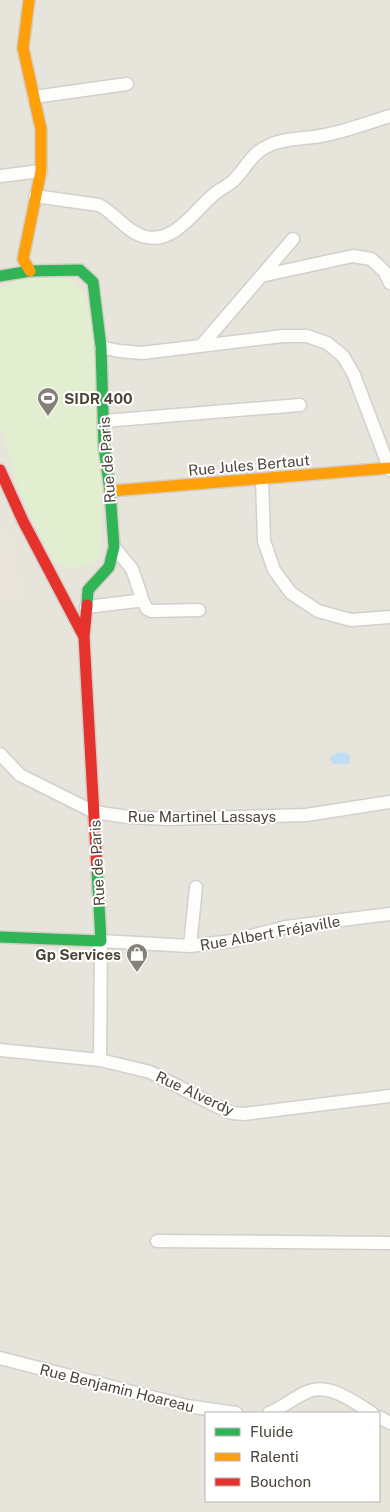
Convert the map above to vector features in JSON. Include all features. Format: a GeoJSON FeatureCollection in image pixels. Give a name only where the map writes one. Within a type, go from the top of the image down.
{"type":"FeatureCollection","features":[{"type":"Feature","properties":{"kind":"street"},"geometry":{"type":"LineString","coordinates":[[29,0],[23,48],[41,129],[41,170],[23,259],[30,271]]}},
{"type":"Feature","properties":{"kind":"street"},"geometry":{"type":"LineString","coordinates":[[34,98],[127,84]]}},
{"type":"Feature","properties":{"kind":"street"},"geometry":{"type":"LineString","coordinates":[[35,196],[99,205],[134,232],[146,237],[158,237],[170,234],[180,228],[213,195],[233,181],[258,152],[266,146],[322,136],[390,116]]}},
{"type":"Feature","properties":{"kind":"street"},"geometry":{"type":"LineString","coordinates":[[0,176],[41,170]]}},
{"type":"Feature","properties":{"kind":"street"},"geometry":{"type":"LineString","coordinates":[[201,346],[293,239]]}},
{"type":"Feature","properties":{"kind":"street"},"geometry":{"type":"LineString","coordinates":[[261,276],[353,256],[371,259],[384,271],[390,282]]}},
{"type":"Feature","properties":{"kind":"street","name":"Rue de Paris"},"geometry":{"type":"LineString","coordinates":[[0,276],[23,259]]}},
{"type":"Feature","properties":{"kind":"street","name":"Rue de Paris"},"geometry":{"type":"LineString","coordinates":[[0,276],[30,271],[80,270],[93,282],[101,347],[104,447],[110,490],[114,547],[109,567],[78,589],[86,607],[84,637],[101,941],[100,1060]]}},
{"type":"Feature","properties":{"kind":"street"},"geometry":{"type":"LineString","coordinates":[[101,347],[142,353],[291,336],[306,336],[327,343],[343,356],[354,375],[390,469]]}},
{"type":"Feature","properties":{"kind":"street"},"geometry":{"type":"LineString","coordinates":[[104,421],[300,405]]}},
{"type":"Feature","properties":{"kind":"street","name":"Rue Jules Bertaut"},"geometry":{"type":"LineString","coordinates":[[110,490],[390,469]]}},
{"type":"Feature","properties":{"kind":"street","name":"Rue de Paris"},"geometry":{"type":"LineString","coordinates":[[0,470],[23,521],[84,637]]}},
{"type":"Feature","properties":{"kind":"street"},"geometry":{"type":"LineString","coordinates":[[262,479],[264,541],[274,570],[291,593],[318,611],[351,620],[390,617]]}},
{"type":"Feature","properties":{"kind":"street"},"geometry":{"type":"LineString","coordinates":[[114,547],[132,569],[142,595],[141,598],[147,609],[151,611],[199,610]]}},
{"type":"Feature","properties":{"kind":"street"},"geometry":{"type":"LineString","coordinates":[[56,586],[78,589]]}},
{"type":"Feature","properties":{"kind":"street"},"geometry":{"type":"LineString","coordinates":[[86,607],[138,601],[141,598]]}},
{"type":"Feature","properties":{"kind":"street","name":"Rue Martinel Lassays"},"geometry":{"type":"LineString","coordinates":[[0,754],[20,775],[94,812],[128,817],[168,819],[306,815],[390,802]]}},
{"type":"Feature","properties":{"kind":"street"},"geometry":{"type":"LineString","coordinates":[[190,946],[196,887]]}},
{"type":"Feature","properties":{"kind":"street","name":"Rue Albert Fréjaville"},"geometry":{"type":"LineString","coordinates":[[0,937],[190,946],[232,941],[286,927],[390,914]]}},
{"type":"Feature","properties":{"kind":"street","name":"Rue Alverdy"},"geometry":{"type":"LineString","coordinates":[[0,1050],[100,1060],[150,1072],[232,1113],[244,1114],[390,1096]]}},
{"type":"Feature","properties":{"kind":"street"},"geometry":{"type":"LineString","coordinates":[[157,1242],[390,1243]]}},
{"type":"Feature","properties":{"kind":"street","name":"Rue Benjamin Hoareau"},"geometry":{"type":"LineString","coordinates":[[0,1358],[187,1406],[229,1412]]}},
{"type":"Feature","properties":{"kind":"street"},"geometry":{"type":"LineString","coordinates":[[272,1412],[308,1391],[318,1389],[329,1390],[342,1395],[370,1412]]}},
{"type":"Feature","properties":{"kind":"shaded area"},"geometry":{"type":"Polygon","coordinates":[[[0,0],[390,0],[390,1512],[0,1512],[0,0]]]}},
{"type":"Feature","properties":{"kind":"shaded area"},"geometry":{"type":"Polygon","coordinates":[[[0,530],[14,544],[22,599],[0,603],[0,530]]]}},
{"type":"Feature","properties":{"kind":"green space","name":"SIDR 400"},"geometry":{"type":"Polygon","coordinates":[[[49,277],[74,279],[89,302],[94,332],[102,506],[101,556],[96,561],[75,569],[55,563],[39,533],[19,490],[0,425],[0,288],[19,280],[49,277]]]}},
{"type":"Feature","properties":{"kind":"water"},"geometry":{"type":"Polygon","coordinates":[[[339,752],[347,753],[350,756],[350,762],[347,764],[333,764],[329,758],[339,752]]]}},
{"type":"Feature","properties":{"kind":"traffic: fast"},"geometry":{"type":"LineString","coordinates":[[0,276],[30,271],[80,270],[93,282],[101,347],[104,447],[110,491],[114,547],[109,567],[88,590],[87,605]]}},
{"type":"Feature","properties":{"kind":"traffic: fast"},"geometry":{"type":"LineString","coordinates":[[0,937],[101,941],[97,870]]}},
{"type":"Feature","properties":{"kind":"traffic: slow"},"geometry":{"type":"LineString","coordinates":[[29,0],[23,48],[41,129],[41,171],[23,259],[30,271]]}},
{"type":"Feature","properties":{"kind":"traffic: slow"},"geometry":{"type":"LineString","coordinates":[[110,491],[390,468]]}},
{"type":"Feature","properties":{"kind":"traffic: jam"},"geometry":{"type":"LineString","coordinates":[[0,470],[23,521],[84,637]]}},
{"type":"Feature","properties":{"kind":"traffic: jam"},"geometry":{"type":"LineString","coordinates":[[87,605],[84,637],[97,870]]}},
{"type":"Feature","properties":{"kind":"place","name":"SIDR 400"},"geometry":{"type":"Point","coordinates":[48,417]}},
{"type":"Feature","properties":{"kind":"place","name":"Gp Services"},"geometry":{"type":"Point","coordinates":[137,973]}}]}
